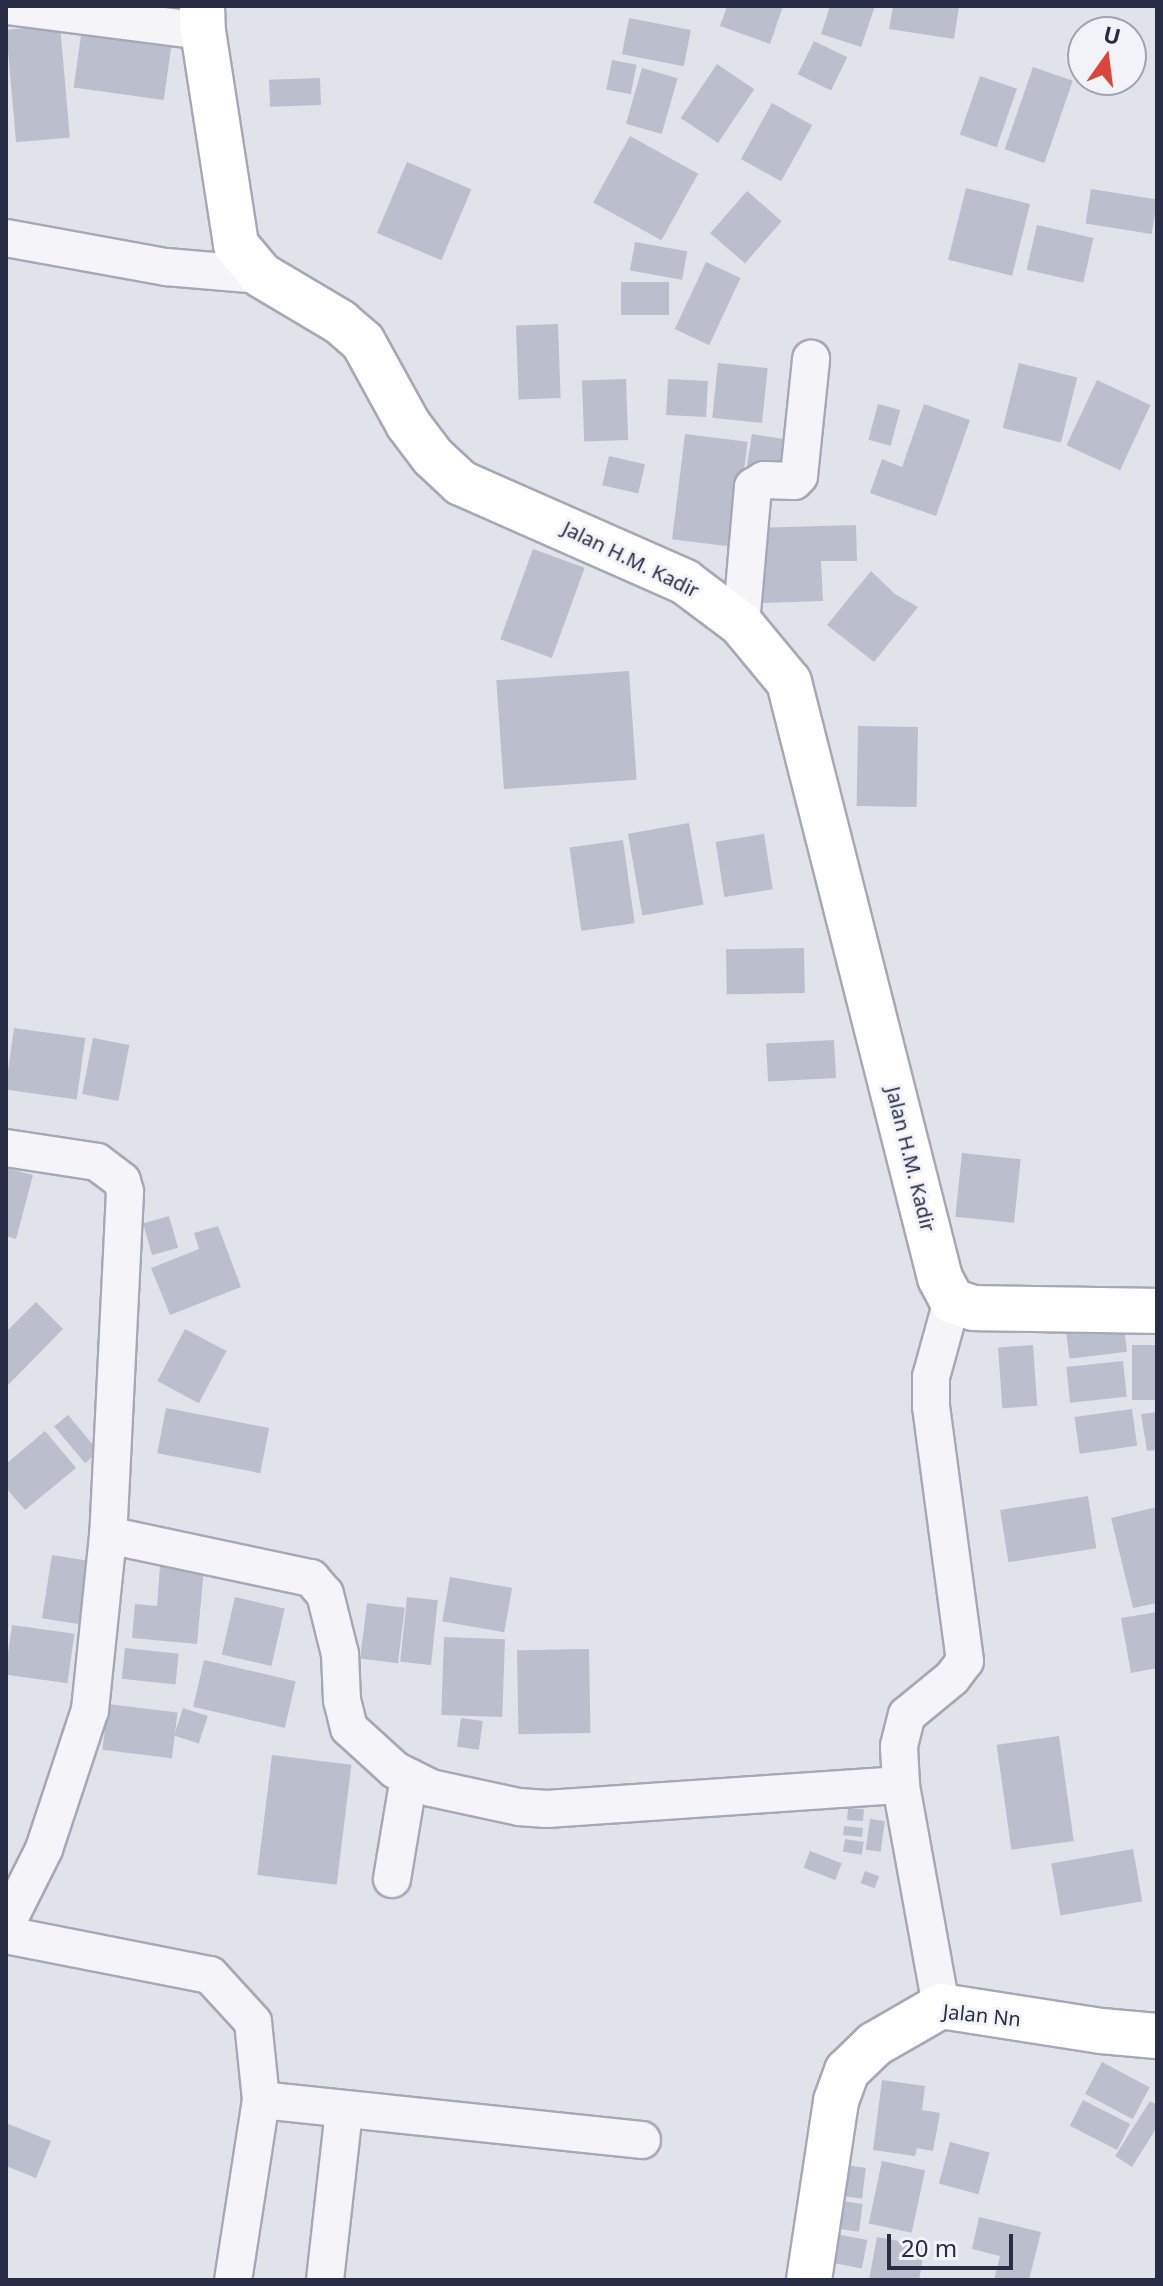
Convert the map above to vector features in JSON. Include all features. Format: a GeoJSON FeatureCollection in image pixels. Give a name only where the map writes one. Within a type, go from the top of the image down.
{"type":"FeatureCollection","features":[{"type":"Feature","properties":{"kind":"street"},"geometry":{"type":"LineString","coordinates":[[7,6],[203,19]]}},
{"type":"Feature","properties":{"kind":"street","name":"Jalan H.M. Kadir"},"geometry":{"type":"LineString","coordinates":[[203,19],[236,245],[261,275],[340,322],[363,342],[408,424],[433,457],[461,483],[685,582],[741,624],[789,682],[940,1278],[952,1301]]}},
{"type":"Feature","properties":{"kind":"street"},"geometry":{"type":"LineString","coordinates":[[6,238],[137,262],[261,275]]}},
{"type":"Feature","properties":{"kind":"street"},"geometry":{"type":"LineString","coordinates":[[741,624],[753,487],[764,480],[794,481],[799,476],[811,359]]}},
{"type":"Feature","properties":{"kind":"street"},"geometry":{"type":"LineString","coordinates":[[6,1148],[97,1162],[122,1181],[125,1192],[108,1535],[90,1710],[57,1814],[6,1925]]}},
{"type":"Feature","properties":{"kind":"street"},"geometry":{"type":"LineString","coordinates":[[941,2006],[901,1785],[900,1733],[907,1715],[952,1678],[965,1661],[931,1405],[931,1377],[952,1301],[974,1308],[1157,1311]]}},
{"type":"Feature","properties":{"kind":"street"},"geometry":{"type":"LineString","coordinates":[[108,1535],[311,1578],[325,1594],[340,1654],[342,1700],[349,1728],[367,1747],[409,1777],[431,1788],[519,1807],[547,1809],[901,1785]]}},
{"type":"Feature","properties":{"kind":"street"},"geometry":{"type":"LineString","coordinates":[[392,1879],[409,1777]]}},
{"type":"Feature","properties":{"kind":"street"},"geometry":{"type":"LineString","coordinates":[[6,1935],[210,1975],[253,2022],[261,2100],[233,2280]]}},
{"type":"Feature","properties":{"kind":"street","name":"Jalan Nn"},"geometry":{"type":"LineString","coordinates":[[809,2280],[836,2101],[847,2071],[875,2044],[941,2006],[1101,2031],[1157,2036]]}},
{"type":"Feature","properties":{"kind":"street"},"geometry":{"type":"LineString","coordinates":[[261,2100],[642,2140]]}},
{"type":"Feature","properties":{"kind":"street"},"geometry":{"type":"LineString","coordinates":[[325,2280],[344,2110]]}},
{"type":"Feature","properties":{"kind":"building"},"geometry":{"type":"Polygon","coordinates":[[[727,6],[783,6],[770,44],[720,26],[727,6]]]}},
{"type":"Feature","properties":{"kind":"building"},"geometry":{"type":"Polygon","coordinates":[[[830,6],[875,6],[861,47],[821,34],[830,6]]]}},
{"type":"Feature","properties":{"kind":"building"},"geometry":{"type":"Polygon","coordinates":[[[893,6],[959,6],[954,39],[889,29],[893,6]]]}},
{"type":"Feature","properties":{"kind":"building"},"geometry":{"type":"Polygon","coordinates":[[[629,18],[691,30],[684,66],[622,54],[629,18]]]}},
{"type":"Feature","properties":{"kind":"building"},"geometry":{"type":"Polygon","coordinates":[[[60,25],[70,138],[16,142],[6,30],[60,25]]]}},
{"type":"Feature","properties":{"kind":"building"},"geometry":{"type":"Polygon","coordinates":[[[82,28],[172,41],[164,100],[74,87],[82,28]]]}},
{"type":"Feature","properties":{"kind":"building"},"geometry":{"type":"Polygon","coordinates":[[[814,41],[847,57],[831,90],[798,74],[814,41]]]}},
{"type":"Feature","properties":{"kind":"building"},"geometry":{"type":"Polygon","coordinates":[[[612,60],[637,65],[631,94],[606,89],[612,60]]]}},
{"type":"Feature","properties":{"kind":"building"},"geometry":{"type":"Polygon","coordinates":[[[717,64],[754,89],[718,143],[681,118],[717,64]]]}},
{"type":"Feature","properties":{"kind":"building"},"geometry":{"type":"Polygon","coordinates":[[[1033,67],[1067,79],[1067,96],[1044,163],[1005,149],[1033,67]]]}},
{"type":"Feature","properties":{"kind":"building"},"geometry":{"type":"Polygon","coordinates":[[[642,68],[678,78],[662,134],[626,124],[642,68]]]}},
{"type":"Feature","properties":{"kind":"building"},"geometry":{"type":"Polygon","coordinates":[[[980,76],[1017,89],[997,147],[960,135],[980,76]]]}},
{"type":"Feature","properties":{"kind":"building"},"geometry":{"type":"Polygon","coordinates":[[[320,78],[321,105],[270,107],[269,80],[320,78]]]}},
{"type":"Feature","properties":{"kind":"building"},"geometry":{"type":"Polygon","coordinates":[[[772,103],[812,125],[781,181],[741,159],[772,103]]]}},
{"type":"Feature","properties":{"kind":"building"},"geometry":{"type":"Polygon","coordinates":[[[630,136],[698,174],[661,240],[593,202],[630,136]]]}},
{"type":"Feature","properties":{"kind":"building"},"geometry":{"type":"Polygon","coordinates":[[[407,162],[471,189],[441,260],[377,233],[407,162]]]}},
{"type":"Feature","properties":{"kind":"building"},"geometry":{"type":"Polygon","coordinates":[[[966,188],[1030,204],[1012,276],[948,260],[966,188]]]}},
{"type":"Feature","properties":{"kind":"building"},"geometry":{"type":"Polygon","coordinates":[[[1091,189],[1157,199],[1152,234],[1086,224],[1091,189]]]}},
{"type":"Feature","properties":{"kind":"building"},"geometry":{"type":"Polygon","coordinates":[[[747,191],[782,221],[745,263],[710,233],[747,191]]]}},
{"type":"Feature","properties":{"kind":"building"},"geometry":{"type":"Polygon","coordinates":[[[1037,225],[1094,238],[1083,283],[1027,270],[1037,225]]]}},
{"type":"Feature","properties":{"kind":"building"},"geometry":{"type":"Polygon","coordinates":[[[635,242],[687,251],[682,280],[630,271],[635,242]]]}},
{"type":"Feature","properties":{"kind":"building"},"geometry":{"type":"Polygon","coordinates":[[[706,262],[740,278],[709,345],[675,329],[706,262]]]}},
{"type":"Feature","properties":{"kind":"building"},"geometry":{"type":"Polygon","coordinates":[[[621,282],[669,282],[669,315],[621,315],[621,282]]]}},
{"type":"Feature","properties":{"kind":"building"},"geometry":{"type":"Polygon","coordinates":[[[558,324],[561,398],[519,399],[516,325],[558,324]]]}},
{"type":"Feature","properties":{"kind":"building"},"geometry":{"type":"Polygon","coordinates":[[[718,363],[768,368],[762,423],[712,418],[718,363]]]}},
{"type":"Feature","properties":{"kind":"building"},"geometry":{"type":"Polygon","coordinates":[[[1019,363],[1077,378],[1061,443],[1003,428],[1019,363]]]}},
{"type":"Feature","properties":{"kind":"building"},"geometry":{"type":"Polygon","coordinates":[[[626,379],[628,440],[584,441],[582,381],[626,379]]]}},
{"type":"Feature","properties":{"kind":"building"},"geometry":{"type":"Polygon","coordinates":[[[668,379],[708,381],[706,417],[666,415],[668,379]]]}},
{"type":"Feature","properties":{"kind":"building"},"geometry":{"type":"Polygon","coordinates":[[[1097,380],[1150,405],[1120,470],[1067,445],[1097,380]]]}},
{"type":"Feature","properties":{"kind":"building"},"geometry":{"type":"Polygon","coordinates":[[[878,404],[900,410],[891,446],[868,440],[878,404]]]}},
{"type":"Feature","properties":{"kind":"building"},"geometry":{"type":"Polygon","coordinates":[[[924,404],[970,420],[936,516],[870,493],[882,459],[902,467],[924,404]]]}},
{"type":"Feature","properties":{"kind":"building"},"geometry":{"type":"Polygon","coordinates":[[[685,434],[748,442],[735,547],[672,539],[685,434]]]}},
{"type":"Feature","properties":{"kind":"building"},"geometry":{"type":"Polygon","coordinates":[[[752,434],[788,440],[782,472],[747,467],[752,434]]]}},
{"type":"Feature","properties":{"kind":"building"},"geometry":{"type":"Polygon","coordinates":[[[609,456],[645,464],[638,494],[602,485],[609,456]]]}},
{"type":"Feature","properties":{"kind":"building"},"geometry":{"type":"Polygon","coordinates":[[[856,525],[857,561],[821,561],[823,601],[759,603],[757,528],[856,525]]]}},
{"type":"Feature","properties":{"kind":"building"},"geometry":{"type":"Polygon","coordinates":[[[533,549],[585,568],[552,658],[500,639],[533,549]]]}},
{"type":"Feature","properties":{"kind":"building"},"geometry":{"type":"Polygon","coordinates":[[[871,571],[895,594],[918,607],[874,662],[827,625],[871,571]]]}},
{"type":"Feature","properties":{"kind":"building"},"geometry":{"type":"Polygon","coordinates":[[[629,671],[637,780],[504,789],[496,680],[629,671]]]}},
{"type":"Feature","properties":{"kind":"building"},"geometry":{"type":"Polygon","coordinates":[[[858,726],[918,727],[917,807],[857,806],[858,726]]]}},
{"type":"Feature","properties":{"kind":"building"},"geometry":{"type":"Polygon","coordinates":[[[689,823],[703,905],[642,916],[628,834],[689,823]]]}},
{"type":"Feature","properties":{"kind":"building"},"geometry":{"type":"Polygon","coordinates":[[[764,834],[773,889],[724,897],[716,842],[764,834]]]}},
{"type":"Feature","properties":{"kind":"building"},"geometry":{"type":"Polygon","coordinates":[[[623,840],[635,923],[581,931],[570,848],[623,840]]]}},
{"type":"Feature","properties":{"kind":"building"},"geometry":{"type":"Polygon","coordinates":[[[804,948],[805,993],[727,994],[726,949],[804,948]]]}},
{"type":"Feature","properties":{"kind":"building"},"geometry":{"type":"Polygon","coordinates":[[[14,1028],[85,1038],[77,1099],[6,1089],[14,1028]]]}},
{"type":"Feature","properties":{"kind":"building"},"geometry":{"type":"Polygon","coordinates":[[[93,1038],[129,1045],[118,1101],[82,1094],[93,1038]]]}},
{"type":"Feature","properties":{"kind":"building"},"geometry":{"type":"Polygon","coordinates":[[[834,1040],[836,1078],[768,1082],[766,1044],[834,1040]]]}},
{"type":"Feature","properties":{"kind":"building"},"geometry":{"type":"Polygon","coordinates":[[[962,1153],[1021,1159],[1014,1223],[955,1217],[962,1153]]]}},
{"type":"Feature","properties":{"kind":"building"},"geometry":{"type":"Polygon","coordinates":[[[6,1168],[33,1175],[16,1239],[6,1236],[6,1168]]]}},
{"type":"Feature","properties":{"kind":"building"},"geometry":{"type":"Polygon","coordinates":[[[169,1216],[178,1248],[152,1255],[143,1223],[169,1216]]]}},
{"type":"Feature","properties":{"kind":"building"},"geometry":{"type":"Polygon","coordinates":[[[218,1226],[241,1287],[170,1315],[151,1268],[199,1249],[194,1233],[218,1226]]]}},
{"type":"Feature","properties":{"kind":"building"},"geometry":{"type":"Polygon","coordinates":[[[36,1302],[63,1329],[6,1387],[6,1332],[36,1302]]]}},
{"type":"Feature","properties":{"kind":"building"},"geometry":{"type":"Polygon","coordinates":[[[1123,1319],[1127,1352],[1069,1359],[1065,1326],[1123,1319]]]}},
{"type":"Feature","properties":{"kind":"building"},"geometry":{"type":"Polygon","coordinates":[[[185,1329],[226,1351],[199,1403],[157,1381],[185,1329]]]}},
{"type":"Feature","properties":{"kind":"building"},"geometry":{"type":"Polygon","coordinates":[[[1033,1345],[1037,1406],[1002,1408],[998,1347],[1033,1345]]]}},
{"type":"Feature","properties":{"kind":"building"},"geometry":{"type":"Polygon","coordinates":[[[1132,1345],[1157,1345],[1157,1400],[1132,1400],[1132,1345]]]}},
{"type":"Feature","properties":{"kind":"building"},"geometry":{"type":"Polygon","coordinates":[[[1123,1361],[1127,1397],[1070,1403],[1066,1367],[1123,1361]]]}},
{"type":"Feature","properties":{"kind":"building"},"geometry":{"type":"Polygon","coordinates":[[[166,1408],[269,1428],[260,1473],[157,1453],[166,1408]]]}},
{"type":"Feature","properties":{"kind":"building"},"geometry":{"type":"Polygon","coordinates":[[[1132,1409],[1137,1446],[1080,1454],[1075,1417],[1132,1409]]]}},
{"type":"Feature","properties":{"kind":"building"},"geometry":{"type":"Polygon","coordinates":[[[1157,1412],[1157,1450],[1147,1451],[1141,1414],[1157,1412]]]}},
{"type":"Feature","properties":{"kind":"building"},"geometry":{"type":"Polygon","coordinates":[[[68,1415],[99,1452],[85,1463],[54,1427],[68,1415]]]}},
{"type":"Feature","properties":{"kind":"building"},"geometry":{"type":"Polygon","coordinates":[[[45,1431],[76,1468],[25,1510],[6,1488],[6,1464],[45,1431]]]}},
{"type":"Feature","properties":{"kind":"building"},"geometry":{"type":"Polygon","coordinates":[[[1088,1496],[1096,1548],[1008,1562],[1000,1510],[1088,1496]]]}},
{"type":"Feature","properties":{"kind":"building"},"geometry":{"type":"Polygon","coordinates":[[[1157,1507],[1157,1603],[1133,1608],[1111,1518],[1157,1507]]]}},
{"type":"Feature","properties":{"kind":"building"},"geometry":{"type":"Polygon","coordinates":[[[52,1555],[97,1562],[87,1625],[42,1618],[52,1555]]]}},
{"type":"Feature","properties":{"kind":"building"},"geometry":{"type":"Polygon","coordinates":[[[160,1566],[204,1569],[197,1644],[132,1638],[135,1604],[157,1606],[160,1566]]]}},
{"type":"Feature","properties":{"kind":"building"},"geometry":{"type":"Polygon","coordinates":[[[450,1577],[512,1588],[504,1632],[442,1621],[450,1577]]]}},
{"type":"Feature","properties":{"kind":"building"},"geometry":{"type":"Polygon","coordinates":[[[235,1597],[285,1608],[271,1666],[222,1654],[235,1597]]]}},
{"type":"Feature","properties":{"kind":"building"},"geometry":{"type":"Polygon","coordinates":[[[407,1597],[438,1600],[431,1665],[400,1662],[407,1597]]]}},
{"type":"Feature","properties":{"kind":"building"},"geometry":{"type":"Polygon","coordinates":[[[367,1603],[405,1608],[398,1663],[360,1659],[367,1603]]]}},
{"type":"Feature","properties":{"kind":"building"},"geometry":{"type":"Polygon","coordinates":[[[1157,1612],[1157,1668],[1131,1673],[1121,1618],[1157,1612]]]}},
{"type":"Feature","properties":{"kind":"building"},"geometry":{"type":"Polygon","coordinates":[[[12,1625],[74,1634],[67,1683],[6,1675],[12,1625]]]}},
{"type":"Feature","properties":{"kind":"building"},"geometry":{"type":"Polygon","coordinates":[[[444,1637],[505,1639],[502,1717],[441,1715],[444,1637]]]}},
{"type":"Feature","properties":{"kind":"building"},"geometry":{"type":"Polygon","coordinates":[[[125,1648],[179,1654],[175,1684],[122,1679],[125,1648]]]}},
{"type":"Feature","properties":{"kind":"building"},"geometry":{"type":"Polygon","coordinates":[[[589,1649],[590,1733],[518,1734],[517,1650],[589,1649]]]}},
{"type":"Feature","properties":{"kind":"building"},"geometry":{"type":"Polygon","coordinates":[[[204,1660],[296,1681],[285,1728],[193,1707],[204,1660]]]}},
{"type":"Feature","properties":{"kind":"building"},"geometry":{"type":"Polygon","coordinates":[[[108,1704],[177,1713],[172,1758],[102,1750],[108,1704]]]}},
{"type":"Feature","properties":{"kind":"building"},"geometry":{"type":"Polygon","coordinates":[[[183,1708],[208,1716],[199,1744],[174,1736],[183,1708]]]}},
{"type":"Feature","properties":{"kind":"building"},"geometry":{"type":"Polygon","coordinates":[[[461,1718],[483,1721],[479,1750],[457,1747],[461,1718]]]}},
{"type":"Feature","properties":{"kind":"building"},"geometry":{"type":"Polygon","coordinates":[[[1059,1736],[1074,1841],[1011,1850],[997,1745],[1059,1736]]]}},
{"type":"Feature","properties":{"kind":"building"},"geometry":{"type":"Polygon","coordinates":[[[272,1755],[351,1765],[337,1885],[257,1875],[272,1755]]]}},
{"type":"Feature","properties":{"kind":"building"},"geometry":{"type":"Polygon","coordinates":[[[848,1808],[864,1809],[863,1821],[847,1820],[848,1808]]]}},
{"type":"Feature","properties":{"kind":"building"},"geometry":{"type":"Polygon","coordinates":[[[870,1819],[885,1821],[881,1852],[866,1850],[870,1819]]]}},
{"type":"Feature","properties":{"kind":"building"},"geometry":{"type":"Polygon","coordinates":[[[844,1826],[863,1828],[862,1837],[843,1835],[844,1826]]]}},
{"type":"Feature","properties":{"kind":"building"},"geometry":{"type":"Polygon","coordinates":[[[845,1839],[864,1842],[862,1855],[843,1852],[845,1839]]]}},
{"type":"Feature","properties":{"kind":"building"},"geometry":{"type":"Polygon","coordinates":[[[1133,1849],[1142,1901],[1060,1916],[1051,1863],[1133,1849]]]}},
{"type":"Feature","properties":{"kind":"building"},"geometry":{"type":"Polygon","coordinates":[[[810,1851],[842,1863],[835,1880],[804,1868],[810,1851]]]}},
{"type":"Feature","properties":{"kind":"building"},"geometry":{"type":"Polygon","coordinates":[[[865,1871],[879,1876],[875,1888],[861,1883],[865,1871]]]}},
{"type":"Feature","properties":{"kind":"building"},"geometry":{"type":"Polygon","coordinates":[[[1102,2062],[1150,2087],[1133,2119],[1085,2094],[1102,2062]]]}},
{"type":"Feature","properties":{"kind":"building"},"geometry":{"type":"Polygon","coordinates":[[[882,2080],[925,2086],[922,2110],[940,2113],[933,2151],[917,2148],[915,2156],[873,2150],[882,2080]]]}},
{"type":"Feature","properties":{"kind":"building"},"geometry":{"type":"Polygon","coordinates":[[[1083,2100],[1130,2124],[1117,2150],[1070,2126],[1083,2100]]]}},
{"type":"Feature","properties":{"kind":"building"},"geometry":{"type":"Polygon","coordinates":[[[1150,2101],[1157,2105],[1157,2127],[1132,2167],[1115,2156],[1150,2101]]]}},
{"type":"Feature","properties":{"kind":"building"},"geometry":{"type":"Polygon","coordinates":[[[6,2123],[51,2141],[36,2178],[6,2166],[6,2123]]]}},
{"type":"Feature","properties":{"kind":"building"},"geometry":{"type":"Polygon","coordinates":[[[950,2142],[990,2153],[978,2194],[939,2184],[950,2142]]]}},
{"type":"Feature","properties":{"kind":"building"},"geometry":{"type":"Polygon","coordinates":[[[882,2161],[925,2170],[912,2233],[869,2224],[882,2161]]]}},
{"type":"Feature","properties":{"kind":"building"},"geometry":{"type":"Polygon","coordinates":[[[843,2165],[866,2168],[862,2199],[839,2196],[843,2165]]]}},
{"type":"Feature","properties":{"kind":"building"},"geometry":{"type":"Polygon","coordinates":[[[842,2201],[863,2204],[859,2232],[838,2229],[842,2201]]]}},
{"type":"Feature","properties":{"kind":"building"},"geometry":{"type":"Polygon","coordinates":[[[979,2217],[1041,2232],[1029,2280],[994,2280],[1000,2256],[972,2249],[979,2217]]]}},
{"type":"Feature","properties":{"kind":"building"},"geometry":{"type":"Polygon","coordinates":[[[836,2234],[867,2240],[862,2269],[830,2262],[836,2234]]]}},
{"type":"Feature","properties":{"kind":"building"},"geometry":{"type":"Polygon","coordinates":[[[877,2237],[925,2246],[919,2280],[869,2280],[877,2237]]]}}]}
